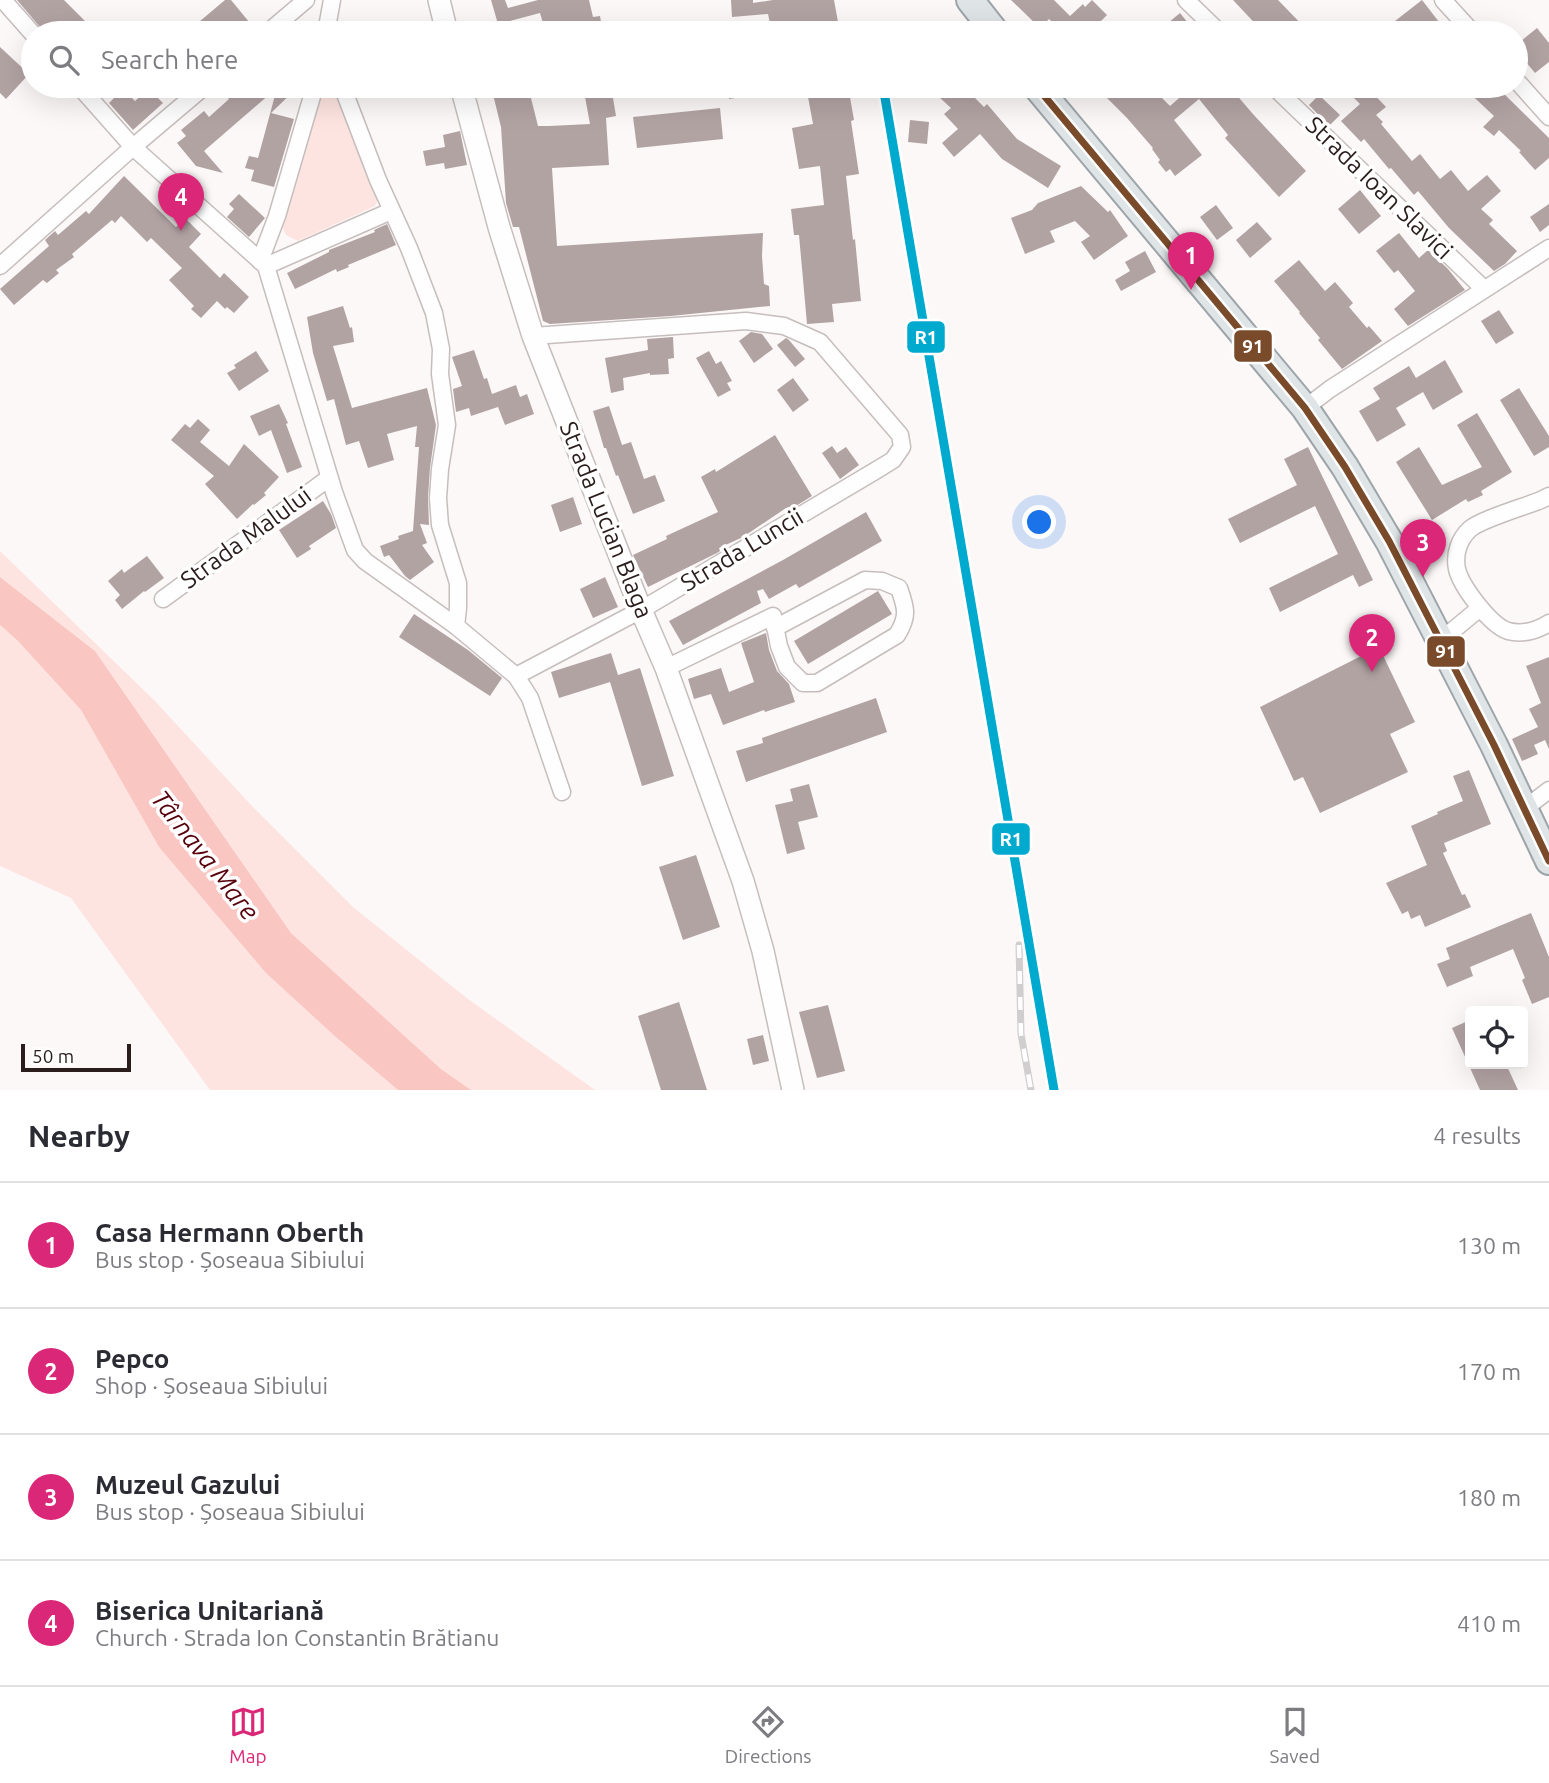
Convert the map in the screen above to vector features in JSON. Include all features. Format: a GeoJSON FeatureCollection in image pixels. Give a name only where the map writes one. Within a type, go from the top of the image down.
{"type":"FeatureCollection","features":[{"type":"Feature","properties":{"kind":"main road"},"geometry":{"type":"LineString","coordinates":[[970,0],[987,21]]}},
{"type":"Feature","properties":{"kind":"main road"},"geometry":{"type":"LineString","coordinates":[[1046,98],[1305,408],[1345,467],[1389,541],[1549,861]]}},
{"type":"Feature","properties":{"kind":"street"},"geometry":{"type":"LineString","coordinates":[[3,0],[22,21]]}},
{"type":"Feature","properties":{"kind":"street"},"geometry":{"type":"LineString","coordinates":[[281,21],[306,0]]}},
{"type":"Feature","properties":{"kind":"street"},"geometry":{"type":"LineString","coordinates":[[328,21],[332,0]]}},
{"type":"Feature","properties":{"kind":"street"},"geometry":{"type":"LineString","coordinates":[[439,0],[444,21]]}},
{"type":"Feature","properties":{"kind":"street"},"geometry":{"type":"LineString","coordinates":[[1186,0],[1208,21]]}},
{"type":"Feature","properties":{"kind":"street"},"geometry":{"type":"LineString","coordinates":[[1443,0],[1462,21]]}},
{"type":"Feature","properties":{"kind":"street"},"geometry":{"type":"LineString","coordinates":[[1528,93],[1549,117]]}},
{"type":"Feature","properties":{"kind":"street"},"geometry":{"type":"LineString","coordinates":[[90,98],[133,147],[263,264],[329,478],[355,550],[365,561],[456,626],[516,676],[530,698],[562,792]]}},
{"type":"Feature","properties":{"kind":"street"},"geometry":{"type":"LineString","coordinates":[[0,265],[191,98]]}},
{"type":"Feature","properties":{"kind":"street"},"geometry":{"type":"LineString","coordinates":[[263,264],[311,98]]}},
{"type":"Feature","properties":{"kind":"street"},"geometry":{"type":"LineString","coordinates":[[347,98],[434,313],[441,349],[440,374],[447,425],[438,498],[440,524],[458,583],[456,626]]}},
{"type":"Feature","properties":{"kind":"street","name":"Strada Lucian Blaga"},"geometry":{"type":"LineString","coordinates":[[464,98],[499,227],[533,336],[666,668],[743,881],[763,951],[793,1090]]}},
{"type":"Feature","properties":{"kind":"street","name":"Strada Ioan Slavici"},"geometry":{"type":"LineString","coordinates":[[1285,98],[1484,289]]}},
{"type":"Feature","properties":{"kind":"street"},"geometry":{"type":"LineString","coordinates":[[263,264],[391,211]]}},
{"type":"Feature","properties":{"kind":"street"},"geometry":{"type":"LineString","coordinates":[[1305,408],[1330,389],[1549,248]]}},
{"type":"Feature","properties":{"kind":"street","name":"Strada Luncii"},"geometry":{"type":"LineString","coordinates":[[516,676],[641,610],[893,460],[902,447],[900,435],[820,342],[784,326],[746,321],[533,336]]}},
{"type":"Feature","properties":{"kind":"street","name":"Strada Malului"},"geometry":{"type":"LineString","coordinates":[[163,599],[329,478]]}},
{"type":"Feature","properties":{"kind":"street"},"geometry":{"type":"LineString","coordinates":[[1546,503],[1476,525],[1462,537],[1456,554],[1460,578],[1480,608],[1500,628],[1514,632],[1536,631],[1549,623]]}},
{"type":"Feature","properties":{"kind":"street"},"geometry":{"type":"LineString","coordinates":[[666,668],[773,616],[775,628],[779,646],[787,667],[803,683],[817,683],[897,635],[905,624],[906,607],[899,588],[882,581],[865,580],[775,628]]}},
{"type":"Feature","properties":{"kind":"street"},"geometry":{"type":"LineString","coordinates":[[1440,641],[1480,608]]}},
{"type":"Feature","properties":{"kind":"street"},"geometry":{"type":"LineString","coordinates":[[1524,809],[1549,790]]}},
{"type":"Feature","properties":{"kind":"shaded area"},"geometry":{"type":"Polygon","coordinates":[[[312,98],[346,98],[380,194],[375,206],[298,241],[286,235],[277,216],[312,98]]]}},
{"type":"Feature","properties":{"kind":"shaded area"},"geometry":{"type":"Polygon","coordinates":[[[0,551],[154,700],[252,806],[353,907],[468,999],[595,1090],[471,1090],[441,1069],[291,933],[95,651],[0,577],[0,551]]]}},
{"type":"Feature","properties":{"kind":"shaded area"},"geometry":{"type":"Polygon","coordinates":[[[0,625],[81,710],[159,847],[337,1038],[398,1090],[210,1090],[71,898],[0,866],[0,625]]]}},
{"type":"Feature","properties":{"kind":"water","name":"Târnava Mare"},"geometry":{"type":"Polygon","coordinates":[[[0,577],[95,651],[291,933],[441,1069],[471,1090],[398,1090],[266,973],[159,847],[81,710],[0,625],[0,577]]]}},
{"type":"Feature","properties":{"kind":"building"},"geometry":{"type":"Polygon","coordinates":[[[17,0],[64,0],[85,21],[35,21],[17,0]]]}},
{"type":"Feature","properties":{"kind":"building"},"geometry":{"type":"Polygon","coordinates":[[[225,0],[231,0],[248,21],[200,21],[225,0]]]}},
{"type":"Feature","properties":{"kind":"building"},"geometry":{"type":"Polygon","coordinates":[[[491,0],[505,0],[508,8],[538,0],[589,0],[593,17],[600,16],[601,21],[542,21],[540,13],[509,21],[497,21],[491,0]]]}},
{"type":"Feature","properties":{"kind":"building"},"geometry":{"type":"Polygon","coordinates":[[[731,0],[753,0],[753,3],[773,0],[834,0],[838,21],[769,21],[768,14],[732,17],[731,0]]]}},
{"type":"Feature","properties":{"kind":"building"},"geometry":{"type":"Polygon","coordinates":[[[1011,0],[1054,0],[1070,16],[1092,0],[1107,15],[1101,21],[1033,21],[1011,0]]]}},
{"type":"Feature","properties":{"kind":"building"},"geometry":{"type":"Polygon","coordinates":[[[1233,0],[1278,0],[1298,21],[1253,21],[1233,0]]]}},
{"type":"Feature","properties":{"kind":"building"},"geometry":{"type":"Polygon","coordinates":[[[1422,0],[1438,21],[1395,21],[1422,0]]]}},
{"type":"Feature","properties":{"kind":"building"},"geometry":{"type":"Polygon","coordinates":[[[1180,13],[1186,21],[1170,21],[1180,13]]]}},
{"type":"Feature","properties":{"kind":"building"},"geometry":{"type":"Polygon","coordinates":[[[1537,28],[1549,43],[1549,62],[1535,73],[1528,65],[1528,35],[1537,28]]]}},
{"type":"Feature","properties":{"kind":"building"},"geometry":{"type":"Polygon","coordinates":[[[0,47],[21,67],[21,83],[6,99],[0,93],[0,47]]]}},
{"type":"Feature","properties":{"kind":"building"},"geometry":{"type":"Polygon","coordinates":[[[114,98],[132,98],[135,101],[138,98],[158,98],[163,103],[133,130],[109,103],[114,98]]]}},
{"type":"Feature","properties":{"kind":"building"},"geometry":{"type":"Polygon","coordinates":[[[265,98],[204,151],[223,173],[196,166],[177,143],[186,136],[181,130],[204,111],[209,117],[229,99],[265,98]]]}},
{"type":"Feature","properties":{"kind":"building"},"geometry":{"type":"Polygon","coordinates":[[[274,98],[287,98],[271,113],[294,119],[274,187],[251,181],[254,170],[245,168],[249,156],[258,158],[274,98]]]}},
{"type":"Feature","properties":{"kind":"building"},"geometry":{"type":"Polygon","coordinates":[[[494,98],[531,98],[538,126],[549,126],[590,124],[585,98],[613,98],[616,116],[606,118],[609,165],[552,168],[557,246],[763,233],[764,284],[769,286],[770,306],[550,324],[543,321],[519,227],[513,227],[506,203],[501,127],[494,98]]]}},
{"type":"Feature","properties":{"kind":"building"},"geometry":{"type":"Polygon","coordinates":[[[808,98],[850,98],[859,174],[846,176],[861,301],[832,304],[834,322],[807,324],[799,235],[794,235],[791,209],[824,205],[820,166],[799,169],[792,128],[813,124],[808,98]]]}},
{"type":"Feature","properties":{"kind":"building"},"geometry":{"type":"Polygon","coordinates":[[[940,98],[975,98],[984,107],[987,104],[1017,139],[1061,166],[1048,188],[1002,159],[980,134],[954,157],[942,143],[958,129],[944,114],[951,108],[940,98]]]}},
{"type":"Feature","properties":{"kind":"building"},"geometry":{"type":"Polygon","coordinates":[[[1107,98],[1162,98],[1170,106],[1179,98],[1239,98],[1306,171],[1279,197],[1225,138],[1228,135],[1199,99],[1174,120],[1202,155],[1175,176],[1170,169],[1166,172],[1158,162],[1160,160],[1153,148],[1107,98]]]}},
{"type":"Feature","properties":{"kind":"building"},"geometry":{"type":"Polygon","coordinates":[[[1316,98],[1322,98],[1340,115],[1329,126],[1309,105],[1316,98]]]}},
{"type":"Feature","properties":{"kind":"building"},"geometry":{"type":"Polygon","coordinates":[[[1354,98],[1377,98],[1386,107],[1376,115],[1383,122],[1381,124],[1412,161],[1420,154],[1440,179],[1451,170],[1468,191],[1487,175],[1501,191],[1481,209],[1493,220],[1489,224],[1517,251],[1505,264],[1494,271],[1449,228],[1418,191],[1414,195],[1364,139],[1361,142],[1341,121],[1360,104],[1354,98]]]}},
{"type":"Feature","properties":{"kind":"building"},"geometry":{"type":"Polygon","coordinates":[[[1475,98],[1508,98],[1549,138],[1549,158],[1535,170],[1519,152],[1521,151],[1499,130],[1494,136],[1483,127],[1494,116],[1475,98]]]}},
{"type":"Feature","properties":{"kind":"building"},"geometry":{"type":"Polygon","coordinates":[[[720,108],[723,139],[637,148],[633,117],[720,108]]]}},
{"type":"Feature","properties":{"kind":"building"},"geometry":{"type":"Polygon","coordinates":[[[910,120],[929,122],[927,144],[908,142],[910,120]]]}},
{"type":"Feature","properties":{"kind":"building"},"geometry":{"type":"Polygon","coordinates":[[[460,131],[467,165],[445,169],[444,163],[426,166],[423,151],[445,147],[443,135],[460,131]]]}},
{"type":"Feature","properties":{"kind":"building"},"geometry":{"type":"Polygon","coordinates":[[[124,176],[176,227],[185,218],[201,234],[189,247],[220,278],[224,273],[249,297],[234,313],[217,301],[201,318],[191,309],[194,306],[169,280],[182,268],[151,238],[147,242],[121,216],[115,223],[112,220],[72,254],[74,257],[56,270],[59,273],[47,283],[43,280],[14,305],[0,289],[49,246],[45,240],[55,231],[58,235],[86,211],[89,214],[124,176]]]}},
{"type":"Feature","properties":{"kind":"building"},"geometry":{"type":"Polygon","coordinates":[[[1081,186],[1108,212],[1110,210],[1128,236],[1094,260],[1081,242],[1090,236],[1075,221],[1050,231],[1055,242],[1025,254],[1011,218],[1032,210],[1038,203],[1081,186]]]}},
{"type":"Feature","properties":{"kind":"building"},"geometry":{"type":"Polygon","coordinates":[[[1360,190],[1381,216],[1359,234],[1338,209],[1360,190]]]}},
{"type":"Feature","properties":{"kind":"building"},"geometry":{"type":"Polygon","coordinates":[[[239,194],[265,218],[249,237],[227,217],[234,209],[229,204],[239,194]]]}},
{"type":"Feature","properties":{"kind":"building"},"geometry":{"type":"Polygon","coordinates":[[[1549,204],[1549,225],[1540,232],[1530,217],[1549,204]]]}},
{"type":"Feature","properties":{"kind":"building"},"geometry":{"type":"Polygon","coordinates":[[[1216,205],[1233,228],[1217,240],[1200,217],[1216,205]]]}},
{"type":"Feature","properties":{"kind":"building"},"geometry":{"type":"Polygon","coordinates":[[[1257,222],[1272,239],[1250,258],[1236,240],[1257,222]]]}},
{"type":"Feature","properties":{"kind":"building"},"geometry":{"type":"Polygon","coordinates":[[[387,224],[396,245],[295,289],[287,273],[329,250],[375,232],[374,230],[387,224]]]}},
{"type":"Feature","properties":{"kind":"building"},"geometry":{"type":"Polygon","coordinates":[[[1399,233],[1419,258],[1428,250],[1465,290],[1408,326],[1394,309],[1415,291],[1398,270],[1394,273],[1376,251],[1399,233]]]}},
{"type":"Feature","properties":{"kind":"building"},"geometry":{"type":"Polygon","coordinates":[[[1145,251],[1156,272],[1121,291],[1115,280],[1130,271],[1125,262],[1145,251]]]}},
{"type":"Feature","properties":{"kind":"building"},"geometry":{"type":"Polygon","coordinates":[[[1299,260],[1325,291],[1335,282],[1353,303],[1349,307],[1382,341],[1342,369],[1274,281],[1299,260]]]}},
{"type":"Feature","properties":{"kind":"building"},"geometry":{"type":"Polygon","coordinates":[[[343,306],[350,328],[352,327],[354,342],[333,346],[352,408],[427,388],[436,425],[430,468],[429,525],[420,524],[427,543],[422,545],[434,562],[410,580],[389,555],[384,557],[380,546],[413,531],[419,447],[415,447],[417,426],[387,434],[394,460],[368,468],[359,441],[346,445],[334,399],[327,401],[313,353],[307,317],[343,306]]]}},
{"type":"Feature","properties":{"kind":"building"},"geometry":{"type":"Polygon","coordinates":[[[1499,310],[1514,333],[1496,344],[1481,321],[1499,310]]]}},
{"type":"Feature","properties":{"kind":"building"},"geometry":{"type":"Polygon","coordinates":[[[751,332],[762,334],[773,349],[754,363],[739,341],[751,332]]]}},
{"type":"Feature","properties":{"kind":"building"},"geometry":{"type":"Polygon","coordinates":[[[673,337],[674,358],[668,359],[669,374],[650,373],[623,378],[624,390],[611,393],[605,358],[648,350],[647,339],[673,337]]]}},
{"type":"Feature","properties":{"kind":"building"},"geometry":{"type":"Polygon","coordinates":[[[786,338],[805,359],[795,367],[777,345],[786,338]]]}},
{"type":"Feature","properties":{"kind":"building"},"geometry":{"type":"Polygon","coordinates":[[[474,350],[492,394],[516,385],[520,397],[527,394],[534,414],[505,425],[498,407],[471,416],[469,408],[456,412],[453,389],[462,386],[452,357],[474,350]]]}},
{"type":"Feature","properties":{"kind":"building"},"geometry":{"type":"Polygon","coordinates":[[[256,351],[269,371],[239,391],[227,373],[236,368],[234,365],[256,351]]]}},
{"type":"Feature","properties":{"kind":"building"},"geometry":{"type":"Polygon","coordinates":[[[709,351],[716,364],[721,361],[732,381],[727,383],[731,390],[718,397],[696,358],[709,351]]]}},
{"type":"Feature","properties":{"kind":"building"},"geometry":{"type":"Polygon","coordinates":[[[1445,360],[1463,392],[1433,410],[1423,392],[1396,408],[1406,425],[1377,442],[1359,411],[1380,399],[1373,388],[1409,366],[1416,378],[1445,360]]]}},
{"type":"Feature","properties":{"kind":"building"},"geometry":{"type":"Polygon","coordinates":[[[793,378],[809,400],[793,412],[777,390],[793,378]]]}},
{"type":"Feature","properties":{"kind":"building"},"geometry":{"type":"Polygon","coordinates":[[[1519,388],[1549,436],[1549,447],[1534,456],[1500,400],[1519,388]]]}},
{"type":"Feature","properties":{"kind":"building"},"geometry":{"type":"Polygon","coordinates":[[[279,404],[302,467],[287,473],[271,430],[259,436],[250,416],[279,404]]]}},
{"type":"Feature","properties":{"kind":"building"},"geometry":{"type":"Polygon","coordinates":[[[609,406],[622,445],[631,442],[644,479],[655,475],[665,501],[633,514],[604,448],[593,411],[609,406]]]}},
{"type":"Feature","properties":{"kind":"building"},"geometry":{"type":"Polygon","coordinates":[[[1477,413],[1512,472],[1481,491],[1483,495],[1468,502],[1466,499],[1432,520],[1396,462],[1419,447],[1442,485],[1482,467],[1457,425],[1477,413]]]}},
{"type":"Feature","properties":{"kind":"building"},"geometry":{"type":"Polygon","coordinates":[[[198,419],[210,430],[200,442],[229,466],[244,444],[279,477],[264,493],[266,495],[237,519],[205,484],[214,476],[171,440],[185,424],[190,428],[198,419]]]}},
{"type":"Feature","properties":{"kind":"building"},"geometry":{"type":"Polygon","coordinates":[[[775,435],[812,496],[788,511],[786,508],[743,537],[719,548],[717,553],[648,587],[633,555],[718,512],[701,477],[715,469],[716,472],[775,435]]]}},
{"type":"Feature","properties":{"kind":"building"},"geometry":{"type":"Polygon","coordinates":[[[832,446],[837,453],[846,447],[859,465],[840,479],[822,453],[832,446]]]}},
{"type":"Feature","properties":{"kind":"building"},"geometry":{"type":"Polygon","coordinates":[[[1308,447],[1373,580],[1359,587],[1353,575],[1280,612],[1269,588],[1338,554],[1315,506],[1240,543],[1228,519],[1297,485],[1284,459],[1308,447]]]}},
{"type":"Feature","properties":{"kind":"building"},"geometry":{"type":"Polygon","coordinates":[[[573,497],[582,524],[560,532],[551,505],[573,497]]]}},
{"type":"Feature","properties":{"kind":"building"},"geometry":{"type":"Polygon","coordinates":[[[323,501],[336,528],[309,546],[311,549],[297,558],[279,530],[323,501]]]}},
{"type":"Feature","properties":{"kind":"building"},"geometry":{"type":"Polygon","coordinates":[[[866,512],[882,541],[799,588],[796,584],[769,599],[763,589],[757,591],[761,603],[683,645],[669,621],[866,512]]]}},
{"type":"Feature","properties":{"kind":"building"},"geometry":{"type":"Polygon","coordinates":[[[147,556],[164,578],[122,609],[115,600],[120,595],[108,581],[122,569],[124,573],[147,556]]]}},
{"type":"Feature","properties":{"kind":"building"},"geometry":{"type":"Polygon","coordinates":[[[605,577],[618,607],[593,618],[580,589],[605,577]]]}},
{"type":"Feature","properties":{"kind":"building"},"geometry":{"type":"Polygon","coordinates":[[[878,591],[892,614],[808,664],[794,641],[878,591]]]}},
{"type":"Feature","properties":{"kind":"building"},"geometry":{"type":"Polygon","coordinates":[[[414,614],[468,650],[502,678],[490,696],[399,637],[414,614]]]}},
{"type":"Feature","properties":{"kind":"building"},"geometry":{"type":"Polygon","coordinates":[[[766,633],[777,671],[789,684],[795,702],[723,725],[711,694],[694,699],[688,679],[721,668],[729,692],[754,682],[741,643],[766,633]]]}},
{"type":"Feature","properties":{"kind":"building"},"geometry":{"type":"Polygon","coordinates":[[[1379,647],[1415,722],[1390,734],[1408,772],[1320,813],[1303,777],[1294,781],[1260,707],[1379,647]]]}},
{"type":"Feature","properties":{"kind":"building"},"geometry":{"type":"Polygon","coordinates":[[[611,653],[618,675],[640,668],[674,776],[642,786],[610,682],[559,698],[551,672],[611,653]]]}},
{"type":"Feature","properties":{"kind":"building"},"geometry":{"type":"Polygon","coordinates":[[[1549,657],[1549,749],[1545,740],[1534,745],[1538,754],[1522,761],[1512,739],[1538,727],[1529,709],[1541,703],[1526,666],[1549,657]]]}},
{"type":"Feature","properties":{"kind":"building"},"geometry":{"type":"Polygon","coordinates":[[[876,698],[887,732],[746,782],[736,751],[763,743],[762,738],[876,698]]]}},
{"type":"Feature","properties":{"kind":"building"},"geometry":{"type":"Polygon","coordinates":[[[1469,770],[1491,824],[1444,843],[1447,851],[1443,853],[1462,895],[1465,894],[1471,907],[1425,927],[1420,915],[1411,919],[1408,911],[1402,914],[1386,883],[1427,865],[1411,826],[1463,801],[1453,776],[1469,770]]]}},
{"type":"Feature","properties":{"kind":"building"},"geometry":{"type":"Polygon","coordinates":[[[809,784],[818,817],[798,822],[805,849],[787,854],[775,805],[793,801],[790,789],[809,784]]]}},
{"type":"Feature","properties":{"kind":"building"},"geometry":{"type":"Polygon","coordinates":[[[696,855],[720,927],[683,940],[659,867],[696,855]]]}},
{"type":"Feature","properties":{"kind":"building"},"geometry":{"type":"Polygon","coordinates":[[[1531,913],[1549,957],[1549,997],[1532,1004],[1513,949],[1470,967],[1473,976],[1447,987],[1437,964],[1450,959],[1446,948],[1531,913]]]}},
{"type":"Feature","properties":{"kind":"building"},"geometry":{"type":"Polygon","coordinates":[[[679,1002],[707,1090],[661,1090],[638,1016],[679,1002]]]}},
{"type":"Feature","properties":{"kind":"building"},"geometry":{"type":"Polygon","coordinates":[[[828,1005],[845,1071],[817,1078],[799,1012],[828,1005]]]}},
{"type":"Feature","properties":{"kind":"building"},"geometry":{"type":"Polygon","coordinates":[[[1465,1022],[1465,1057],[1452,1028],[1465,1022]]]}},
{"type":"Feature","properties":{"kind":"building"},"geometry":{"type":"Polygon","coordinates":[[[763,1035],[769,1061],[753,1065],[747,1039],[763,1035]]]}},
{"type":"Feature","properties":{"kind":"building"},"geometry":{"type":"Polygon","coordinates":[[[1471,1069],[1508,1069],[1518,1090],[1480,1090],[1471,1069]]]}},
{"type":"Feature","properties":{"kind":"railway"},"geometry":{"type":"LineString","coordinates":[[1019,945],[1021,1034],[1031,1090]]}},
{"type":"Feature","properties":{"kind":"transit line","name":"R1"},"geometry":{"type":"LineString","coordinates":[[885,98],[1054,1090]]}},
{"type":"Feature","properties":{"kind":"transit line","name":"91"},"geometry":{"type":"LineString","coordinates":[[1046,98],[1305,408],[1345,467],[1389,541],[1494,745],[1549,861]]}},
{"type":"Feature","properties":{"kind":"place","name":"Biserica Unitariană"},"geometry":{"type":"Point","coordinates":[181,231]}},
{"type":"Feature","properties":{"kind":"place","name":"Casa Hermann Oberth"},"geometry":{"type":"Point","coordinates":[1191,290]}},
{"type":"Feature","properties":{"kind":"place","name":"Muzeul Gazului"},"geometry":{"type":"Point","coordinates":[1423,577]}},
{"type":"Feature","properties":{"kind":"place","name":"Pepco"},"geometry":{"type":"Point","coordinates":[1372,672]}}]}
